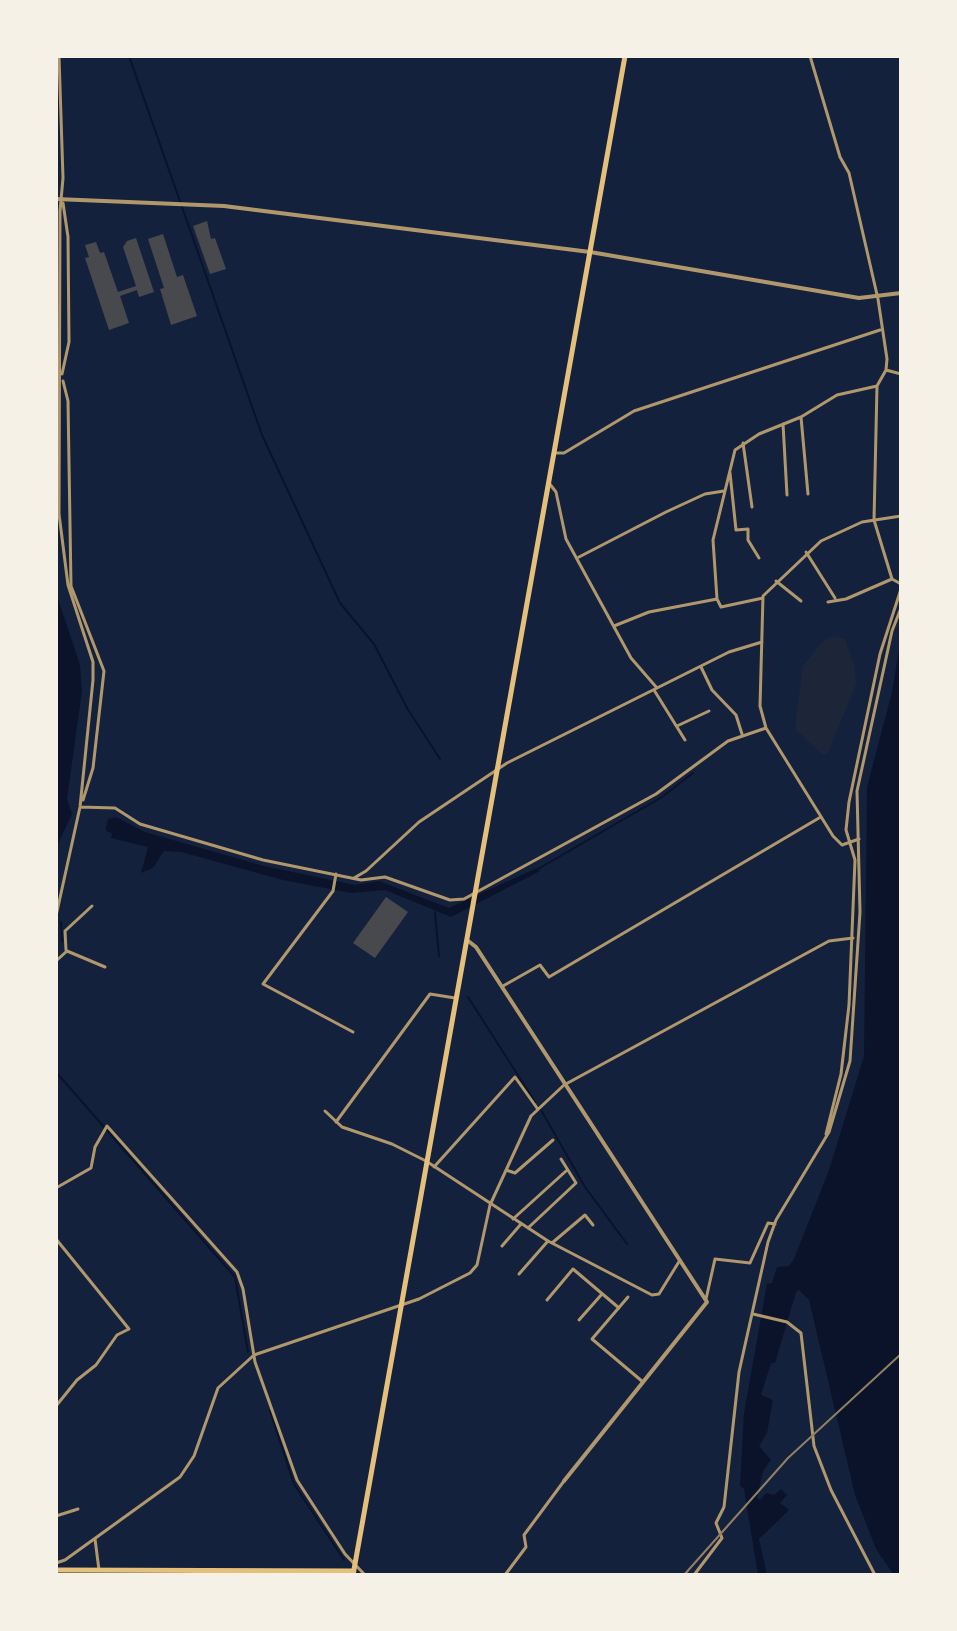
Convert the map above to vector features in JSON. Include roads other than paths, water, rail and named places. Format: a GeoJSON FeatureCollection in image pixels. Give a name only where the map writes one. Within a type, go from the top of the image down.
{"type":"FeatureCollection","features":[{"type":"Feature","properties":{"kind":"main road"},"geometry":{"type":"LineString","coordinates":[[56,1570],[354,1573],[399,1305],[625,56]]}},
{"type":"Feature","properties":{"kind":"street"},"geometry":{"type":"LineString","coordinates":[[59,56],[59,514],[72,603],[93,662],[80,807]]}},
{"type":"Feature","properties":{"kind":"street"},"geometry":{"type":"LineString","coordinates":[[810,56],[840,157],[849,173],[878,299],[886,370],[877,386],[874,520],[892,579],[901,586],[884,641],[849,802],[847,843],[855,860],[846,1042],[824,1143]]}},
{"type":"Feature","properties":{"kind":"street"},"geometry":{"type":"LineString","coordinates":[[59,199],[224,206],[590,252],[878,299],[901,293]]}},
{"type":"Feature","properties":{"kind":"street"},"geometry":{"type":"LineString","coordinates":[[56,916],[80,807],[93,768],[104,671],[71,586],[68,401],[61,378],[69,342],[68,237],[59,199]]}},
{"type":"Feature","properties":{"kind":"street"},"geometry":{"type":"LineString","coordinates":[[554,453],[564,453],[634,411],[880,330]]}},
{"type":"Feature","properties":{"kind":"street"},"geometry":{"type":"LineString","coordinates":[[886,370],[901,374]]}},
{"type":"Feature","properties":{"kind":"street"},"geometry":{"type":"LineString","coordinates":[[759,558],[748,540],[748,529],[736,530],[731,457],[743,443],[801,417],[837,395],[877,386]]}},
{"type":"Feature","properties":{"kind":"street"},"geometry":{"type":"LineString","coordinates":[[801,417],[808,494]]}},
{"type":"Feature","properties":{"kind":"street"},"geometry":{"type":"LineString","coordinates":[[783,424],[787,495]]}},
{"type":"Feature","properties":{"kind":"street"},"geometry":{"type":"LineString","coordinates":[[743,443],[752,507]]}},
{"type":"Feature","properties":{"kind":"street"},"geometry":{"type":"LineString","coordinates":[[730,470],[712,552],[717,599],[721,607],[763,598]]}},
{"type":"Feature","properties":{"kind":"street"},"geometry":{"type":"LineString","coordinates":[[549,483],[556,492],[566,539],[631,658],[656,689],[685,740]]}},
{"type":"Feature","properties":{"kind":"street"},"geometry":{"type":"LineString","coordinates":[[579,558],[692,500],[724,491]]}},
{"type":"Feature","properties":{"kind":"street"},"geometry":{"type":"LineString","coordinates":[[859,839],[842,845],[833,836],[819,818],[766,728],[760,706],[763,598],[806,552],[841,529],[901,516]]}},
{"type":"Feature","properties":{"kind":"street"},"geometry":{"type":"LineString","coordinates":[[806,552],[835,598]]}},
{"type":"Feature","properties":{"kind":"street"},"geometry":{"type":"LineString","coordinates":[[828,602],[835,598],[846,599],[892,579]]}},
{"type":"Feature","properties":{"kind":"street"},"geometry":{"type":"LineString","coordinates":[[776,581],[801,601]]}},
{"type":"Feature","properties":{"kind":"street"},"geometry":{"type":"LineString","coordinates":[[614,626],[649,612],[717,599]]}},
{"type":"Feature","properties":{"kind":"street"},"geometry":{"type":"LineString","coordinates":[[694,1575],[722,1538],[716,1523],[724,1507],[739,1372],[775,1224],[824,1143],[850,1061],[858,971],[857,791],[892,631],[901,608]]}},
{"type":"Feature","properties":{"kind":"street"},"geometry":{"type":"LineString","coordinates":[[354,878],[366,871],[419,822],[497,770],[729,652],[762,642]]}},
{"type":"Feature","properties":{"kind":"street"},"geometry":{"type":"LineString","coordinates":[[701,667],[712,690],[736,715],[742,734]]}},
{"type":"Feature","properties":{"kind":"street"},"geometry":{"type":"LineString","coordinates":[[677,726],[709,711]]}},
{"type":"Feature","properties":{"kind":"street"},"geometry":{"type":"LineString","coordinates":[[80,807],[115,808],[140,824],[263,860],[335,877],[385,877],[450,900],[464,899],[656,794],[742,734],[766,728]]}},
{"type":"Feature","properties":{"kind":"street"},"geometry":{"type":"LineString","coordinates":[[502,987],[540,965],[549,977],[819,818]]}},
{"type":"Feature","properties":{"kind":"street"},"geometry":{"type":"LineString","coordinates":[[335,877],[333,891],[263,984],[353,1032]]}},
{"type":"Feature","properties":{"kind":"street"},"geometry":{"type":"LineString","coordinates":[[67,951],[65,931],[92,906]]}},
{"type":"Feature","properties":{"kind":"street"},"geometry":{"type":"LineString","coordinates":[[56,1563],[95,1539],[189,1468],[218,1388],[254,1355],[399,1305],[459,1282],[470,1273],[477,1265],[490,1205],[506,1170],[537,1109],[564,1085],[829,941],[853,938]]}},
{"type":"Feature","properties":{"kind":"street"},"geometry":{"type":"LineString","coordinates":[[467,940],[476,947],[706,1299]]}},
{"type":"Feature","properties":{"kind":"street"},"geometry":{"type":"LineString","coordinates":[[56,961],[67,951]]}},
{"type":"Feature","properties":{"kind":"street"},"geometry":{"type":"LineString","coordinates":[[67,951],[100,968],[105,967]]}},
{"type":"Feature","properties":{"kind":"street"},"geometry":{"type":"LineString","coordinates":[[336,1122],[430,994],[456,998]]}},
{"type":"Feature","properties":{"kind":"street"},"geometry":{"type":"LineString","coordinates":[[434,1167],[515,1077],[537,1109]]}},
{"type":"Feature","properties":{"kind":"street"},"geometry":{"type":"LineString","coordinates":[[325,1111],[336,1122],[426,1161],[550,1242],[652,1295],[659,1294],[680,1260]]}},
{"type":"Feature","properties":{"kind":"street"},"geometry":{"type":"LineString","coordinates":[[56,1188],[91,1168],[95,1147],[107,1126],[237,1272],[243,1289],[254,1355],[297,1480],[345,1554],[355,1561],[365,1575]]}},
{"type":"Feature","properties":{"kind":"street"},"geometry":{"type":"LineString","coordinates":[[506,1170],[515,1173],[553,1140]]}},
{"type":"Feature","properties":{"kind":"street"},"geometry":{"type":"LineString","coordinates":[[528,1228],[576,1183],[561,1159]]}},
{"type":"Feature","properties":{"kind":"street"},"geometry":{"type":"LineString","coordinates":[[513,1219],[568,1169]]}},
{"type":"Feature","properties":{"kind":"street"},"geometry":{"type":"LineString","coordinates":[[519,1274],[550,1242],[585,1215],[593,1225]]}},
{"type":"Feature","properties":{"kind":"street"},"geometry":{"type":"LineString","coordinates":[[505,1575],[526,1547],[524,1535],[564,1481],[706,1308],[715,1259],[718,1257],[745,1265],[750,1263],[768,1223],[775,1224]]}},
{"type":"Feature","properties":{"kind":"street"},"geometry":{"type":"LineString","coordinates":[[502,1246],[521,1224]]}},
{"type":"Feature","properties":{"kind":"street"},"geometry":{"type":"LineString","coordinates":[[56,1239],[129,1329],[117,1335],[96,1365],[77,1380],[56,1406]]}},
{"type":"Feature","properties":{"kind":"street"},"geometry":{"type":"LineString","coordinates":[[547,1300],[573,1269],[619,1308]]}},
{"type":"Feature","properties":{"kind":"street"},"geometry":{"type":"LineString","coordinates":[[579,1320],[602,1294]]}},
{"type":"Feature","properties":{"kind":"street"},"geometry":{"type":"LineString","coordinates":[[628,1297],[592,1339],[643,1382]]}},
{"type":"Feature","properties":{"kind":"street"},"geometry":{"type":"LineString","coordinates":[[755,1314],[787,1322],[803,1339],[810,1427],[821,1467],[875,1575]]}},
{"type":"Feature","properties":{"kind":"street"},"geometry":{"type":"LineString","coordinates":[[56,1424],[56,1432]]}},
{"type":"Feature","properties":{"kind":"street"},"geometry":{"type":"LineString","coordinates":[[56,1516],[78,1509]]}},
{"type":"Feature","properties":{"kind":"street"},"geometry":{"type":"LineString","coordinates":[[95,1539],[99,1572]]}},
{"type":"Feature","properties":{"kind":"waterway"},"geometry":{"type":"LineString","coordinates":[[129,56],[262,435],[340,603],[374,644],[407,708],[440,759]]}},
{"type":"Feature","properties":{"kind":"waterway"},"geometry":{"type":"LineString","coordinates":[[538,869],[662,797],[693,773]]}},
{"type":"Feature","properties":{"kind":"waterway"},"geometry":{"type":"LineString","coordinates":[[435,912],[439,956]]}},
{"type":"Feature","properties":{"kind":"waterway"},"geometry":{"type":"LineString","coordinates":[[61,922],[62,941]]}},
{"type":"Feature","properties":{"kind":"waterway"},"geometry":{"type":"LineString","coordinates":[[468,997],[535,1102]]}},
{"type":"Feature","properties":{"kind":"waterway"},"geometry":{"type":"LineString","coordinates":[[56,1072],[235,1277],[248,1352]]}},
{"type":"Feature","properties":{"kind":"waterway"},"geometry":{"type":"LineString","coordinates":[[541,1110],[585,1187],[627,1244]]}},
{"type":"Feature","properties":{"kind":"waterway"},"geometry":{"type":"LineString","coordinates":[[270,1411],[294,1484],[344,1560]]}},
{"type":"Feature","properties":{"kind":"railway"},"geometry":{"type":"LineString","coordinates":[[684,1575],[788,1458],[901,1354]]}}]}
